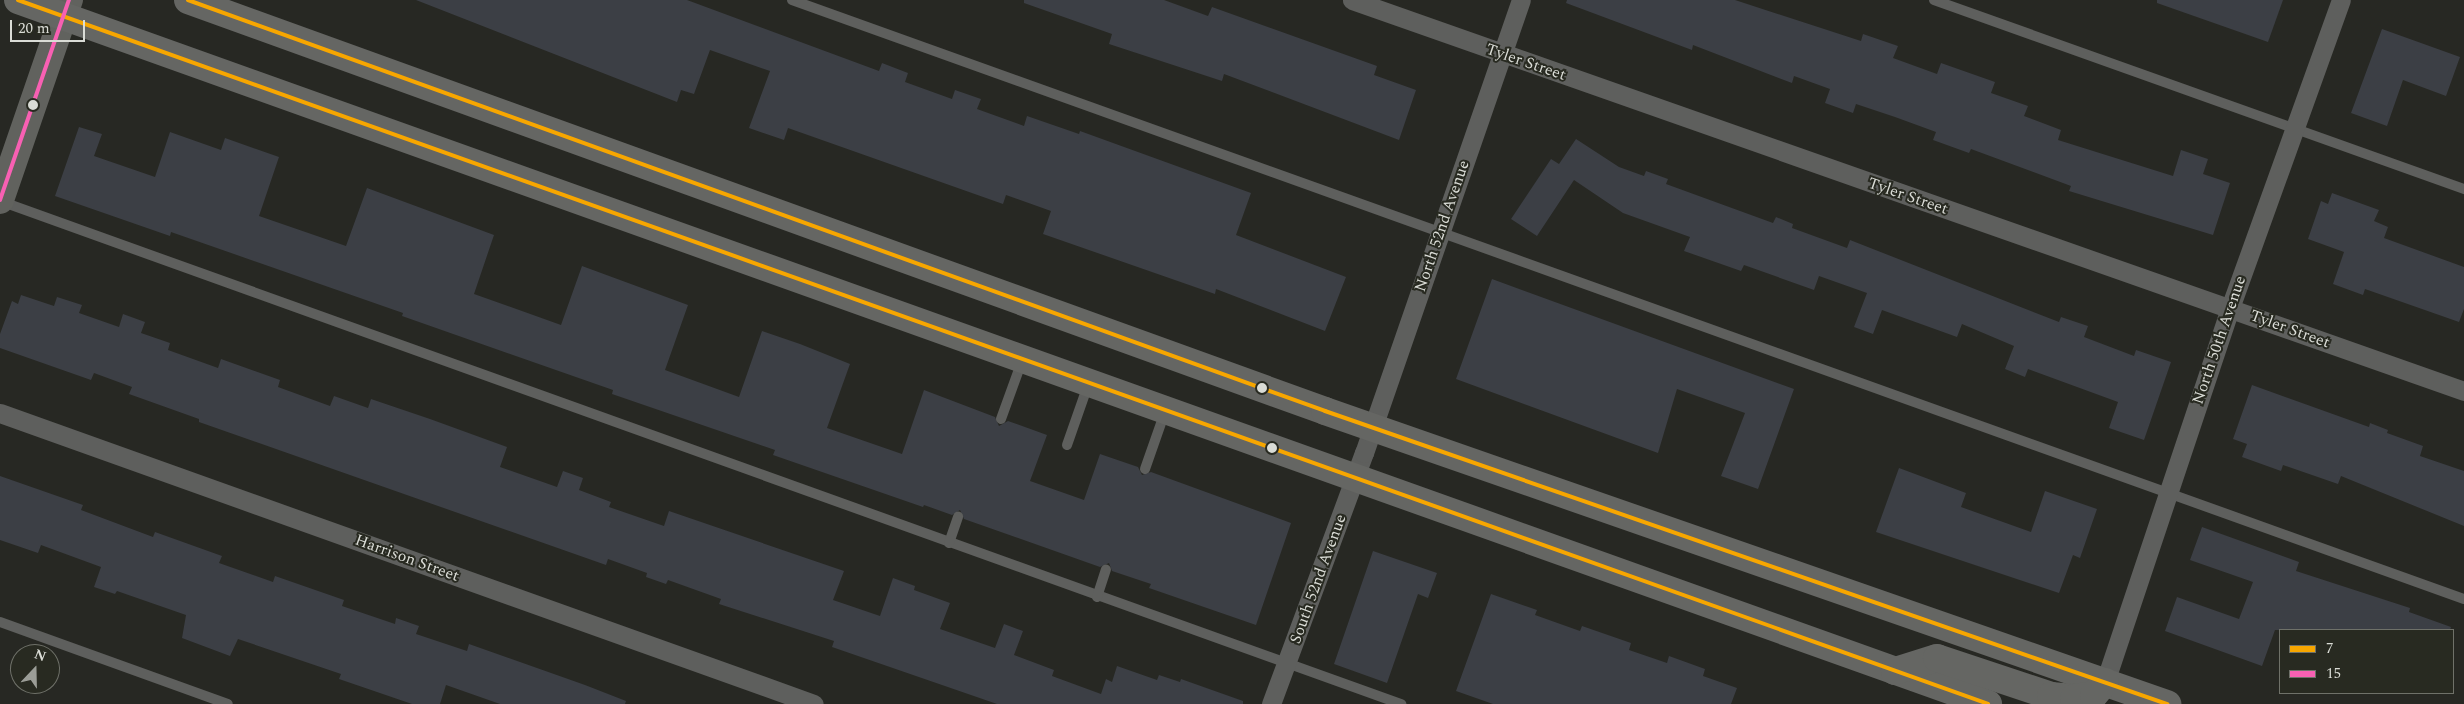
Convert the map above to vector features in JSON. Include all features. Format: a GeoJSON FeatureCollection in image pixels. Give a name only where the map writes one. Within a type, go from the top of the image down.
{"type":"FeatureCollection","features":[{"type":"Feature","properties":{"kind":"highway"},"geometry":{"type":"LineString","coordinates":[[18,0],[66,8],[1088,385],[1895,671],[1957,699],[1988,704]]}},
{"type":"Feature","properties":{"kind":"highway"},"geometry":{"type":"LineString","coordinates":[[188,0],[1373,427],[2167,704]]}},
{"type":"Feature","properties":{"kind":"highway"},"geometry":{"type":"LineString","coordinates":[[1895,671],[1937,658],[2051,696],[2074,698],[2094,695],[2105,682]]}},
{"type":"Feature","properties":{"kind":"street","name":"Tyler Street"},"geometry":{"type":"LineString","coordinates":[[1352,0],[1501,54],[2464,391]]}},
{"type":"Feature","properties":{"kind":"street","name":"North 52nd Avenue"},"geometry":{"type":"LineString","coordinates":[[1364,453],[1521,0]]}},
{"type":"Feature","properties":{"kind":"street","name":"North 50th Avenue"},"geometry":{"type":"LineString","coordinates":[[2105,682],[2230,308],[2341,0]]}},
{"type":"Feature","properties":{"kind":"street"},"geometry":{"type":"LineString","coordinates":[[0,200],[66,8]]}},
{"type":"Feature","properties":{"kind":"street","name":"Harrison Street"},"geometry":{"type":"LineString","coordinates":[[0,413],[814,704]]}},
{"type":"Feature","properties":{"kind":"street","name":"South 52nd Avenue"},"geometry":{"type":"LineString","coordinates":[[1271,704],[1364,453]]}},
{"type":"Feature","properties":{"kind":"lane"},"geometry":{"type":"LineString","coordinates":[[792,0],[1440,234],[2464,599]]}},
{"type":"Feature","properties":{"kind":"lane"},"geometry":{"type":"LineString","coordinates":[[1934,0],[2464,189]]}},
{"type":"Feature","properties":{"kind":"lane"},"geometry":{"type":"LineString","coordinates":[[0,200],[1097,597],[1401,704]]}},
{"type":"Feature","properties":{"kind":"lane"},"geometry":{"type":"LineString","coordinates":[[1001,419],[1022,361]]}},
{"type":"Feature","properties":{"kind":"lane"},"geometry":{"type":"LineString","coordinates":[[1067,445],[1088,385]]}},
{"type":"Feature","properties":{"kind":"lane"},"geometry":{"type":"LineString","coordinates":[[1145,469],[1165,412]]}},
{"type":"Feature","properties":{"kind":"lane"},"geometry":{"type":"LineString","coordinates":[[949,543],[958,517]]}},
{"type":"Feature","properties":{"kind":"lane"},"geometry":{"type":"LineString","coordinates":[[1097,597],[1106,569]]}},
{"type":"Feature","properties":{"kind":"lane"},"geometry":{"type":"LineString","coordinates":[[0,622],[228,704]]}},
{"type":"Feature","properties":{"kind":"building"},"geometry":{"type":"Polygon","coordinates":[[[416,0],[687,0],[879,71],[882,63],[908,73],[905,82],[952,99],[955,90],[981,99],[977,109],[1024,126],[1027,116],[1079,134],[1080,131],[1251,193],[1236,235],[1346,277],[1325,331],[1216,289],[1215,294],[1043,234],[1051,211],[1006,195],[1003,204],[788,128],[784,140],[749,128],[770,71],[710,50],[694,94],[681,90],[677,102],[416,0]]]}},
{"type":"Feature","properties":{"kind":"building"},"geometry":{"type":"Polygon","coordinates":[[[1024,0],[1164,0],[1208,16],[1212,7],[1377,66],[1374,75],[1416,90],[1399,140],[1224,74],[1222,81],[1109,44],[1112,34],[1024,3],[1024,0]]]}},
{"type":"Feature","properties":{"kind":"building"},"geometry":{"type":"Polygon","coordinates":[[[1567,0],[1735,0],[1861,41],[1863,34],[1898,46],[1893,58],[1937,74],[1941,63],[1995,82],[1991,93],[2028,106],[2024,116],[2061,130],[2058,140],[2173,176],[2181,150],[2208,159],[2203,174],[2230,183],[2213,235],[2069,191],[2071,186],[1971,149],[1969,153],[1933,140],[1936,132],[1895,117],[1856,104],[1853,113],[1825,103],[1830,89],[1794,76],[1792,83],[1693,45],[1692,50],[1566,3],[1567,0]]]}},
{"type":"Feature","properties":{"kind":"building"},"geometry":{"type":"Polygon","coordinates":[[[2157,0],[2283,0],[2268,42],[2157,3],[2157,0]]]}},
{"type":"Feature","properties":{"kind":"building"},"geometry":{"type":"Polygon","coordinates":[[[2382,29],[2460,57],[2446,96],[2403,80],[2387,126],[2351,113],[2382,29]]]}},
{"type":"Feature","properties":{"kind":"building"},"geometry":{"type":"Polygon","coordinates":[[[79,127],[102,134],[94,156],[155,177],[170,132],[221,150],[225,138],[279,157],[259,216],[346,246],[367,188],[494,235],[474,294],[561,325],[582,266],[688,305],[665,370],[739,397],[762,331],[800,344],[850,364],[827,428],[902,454],[924,390],[995,417],[999,426],[1008,421],[1047,435],[1030,481],[1084,500],[1100,454],[1138,467],[1142,475],[1151,472],[1291,523],[1256,625],[1149,588],[1151,584],[1112,571],[1109,563],[1100,567],[964,519],[960,510],[952,515],[924,505],[923,507],[773,455],[775,450],[612,394],[613,390],[402,316],[403,313],[171,232],[170,236],[55,196],[79,127]]]}},
{"type":"Feature","properties":{"kind":"building"},"geometry":{"type":"Polygon","coordinates":[[[1576,139],[1619,167],[1644,176],[1646,171],[1668,179],[1666,184],[1773,223],[1776,217],[1793,224],[1792,228],[1847,248],[1850,240],[2059,322],[2061,317],[2088,326],[2084,337],[2134,356],[2136,350],[2171,362],[2144,440],[2109,428],[2118,402],[2028,369],[2025,377],[2005,369],[2014,346],[1962,324],[1957,337],[1882,310],[1873,334],[1854,327],[1867,293],[1819,276],[1814,290],[1744,265],[1741,271],[1684,251],[1690,237],[1623,213],[1574,180],[1537,236],[1511,219],[1551,159],[1559,164],[1576,139]]]}},
{"type":"Feature","properties":{"kind":"building"},"geometry":{"type":"Polygon","coordinates":[[[2332,193],[2379,210],[2374,221],[2388,227],[2384,238],[2464,267],[2464,309],[2459,322],[2365,289],[2363,295],[2333,284],[2344,252],[2308,239],[2321,201],[2328,204],[2332,193]]]}},
{"type":"Feature","properties":{"kind":"building"},"geometry":{"type":"Polygon","coordinates":[[[1492,279],[1794,389],[1758,489],[1721,476],[1745,413],[1677,389],[1658,453],[1456,379],[1492,279]]]}},
{"type":"Feature","properties":{"kind":"building"},"geometry":{"type":"Polygon","coordinates":[[[21,295],[54,306],[57,297],[82,305],[79,313],[119,327],[123,314],[145,322],[141,333],[170,343],[168,350],[218,368],[221,359],[280,380],[278,387],[330,406],[334,396],[368,408],[371,399],[430,419],[507,447],[500,467],[557,487],[563,471],[583,478],[579,490],[611,502],[609,507],[664,526],[669,511],[844,571],[833,600],[880,616],[893,578],[915,586],[914,590],[950,603],[940,629],[995,648],[1004,624],[1023,631],[1014,655],[1054,670],[1052,676],[1101,694],[1106,679],[1112,682],[1117,666],[1157,680],[1159,675],[1180,682],[1181,679],[1243,701],[1243,704],[997,704],[832,647],[834,641],[719,604],[721,599],[668,580],[666,584],[646,577],[647,573],[608,559],[606,565],[199,422],[199,419],[129,394],[132,387],[94,373],[91,380],[0,348],[0,334],[12,301],[18,304],[21,295]]]}},
{"type":"Feature","properties":{"kind":"building"},"geometry":{"type":"Polygon","coordinates":[[[2252,385],[2369,427],[2370,423],[2388,430],[2387,433],[2423,446],[2420,456],[2464,471],[2464,526],[2341,476],[2338,484],[2283,465],[2281,471],[2242,457],[2247,444],[2233,439],[2252,385]]]}},
{"type":"Feature","properties":{"kind":"building"},"geometry":{"type":"Polygon","coordinates":[[[1899,468],[1966,493],[1961,507],[2031,532],[2045,491],[2097,509],[2080,558],[2073,555],[2059,593],[1876,532],[1899,468]]]}},
{"type":"Feature","properties":{"kind":"building"},"geometry":{"type":"Polygon","coordinates":[[[0,476],[83,505],[81,510],[153,537],[155,532],[222,556],[219,563],[273,582],[275,576],[344,600],[342,606],[395,624],[396,618],[419,626],[416,634],[467,651],[469,644],[585,685],[626,701],[625,704],[500,704],[446,685],[440,704],[412,704],[339,679],[341,674],[238,639],[230,656],[182,638],[186,615],[117,591],[115,594],[94,587],[101,567],[41,545],[38,553],[0,540],[0,476]]]}},
{"type":"Feature","properties":{"kind":"building"},"geometry":{"type":"Polygon","coordinates":[[[2202,527],[2299,562],[2296,571],[2410,608],[2409,612],[2451,627],[2450,629],[2279,629],[2275,630],[2262,666],[2165,631],[2177,597],[2239,619],[2253,582],[2190,560],[2202,527]]]}},
{"type":"Feature","properties":{"kind":"building"},"geometry":{"type":"Polygon","coordinates":[[[1373,551],[1437,573],[1428,598],[1418,594],[1387,683],[1334,664],[1373,551]]]}},
{"type":"Feature","properties":{"kind":"building"},"geometry":{"type":"Polygon","coordinates":[[[1491,594],[1537,610],[1535,615],[1580,631],[1582,626],[1631,643],[1629,650],[1667,663],[1669,656],[1705,669],[1703,676],[1737,688],[1731,704],[1493,704],[1456,691],[1491,594]]]}},
{"type":"Feature","properties":{"kind":"transit line","name":"7"},"geometry":{"type":"LineString","coordinates":[[18,0],[1988,704]]}},
{"type":"Feature","properties":{"kind":"transit line","name":"15"},"geometry":{"type":"LineString","coordinates":[[0,200],[69,0]]}},
{"type":"Feature","properties":{"kind":"transit line","name":"7"},"geometry":{"type":"LineString","coordinates":[[188,0],[1325,411],[2167,704]]}}]}
